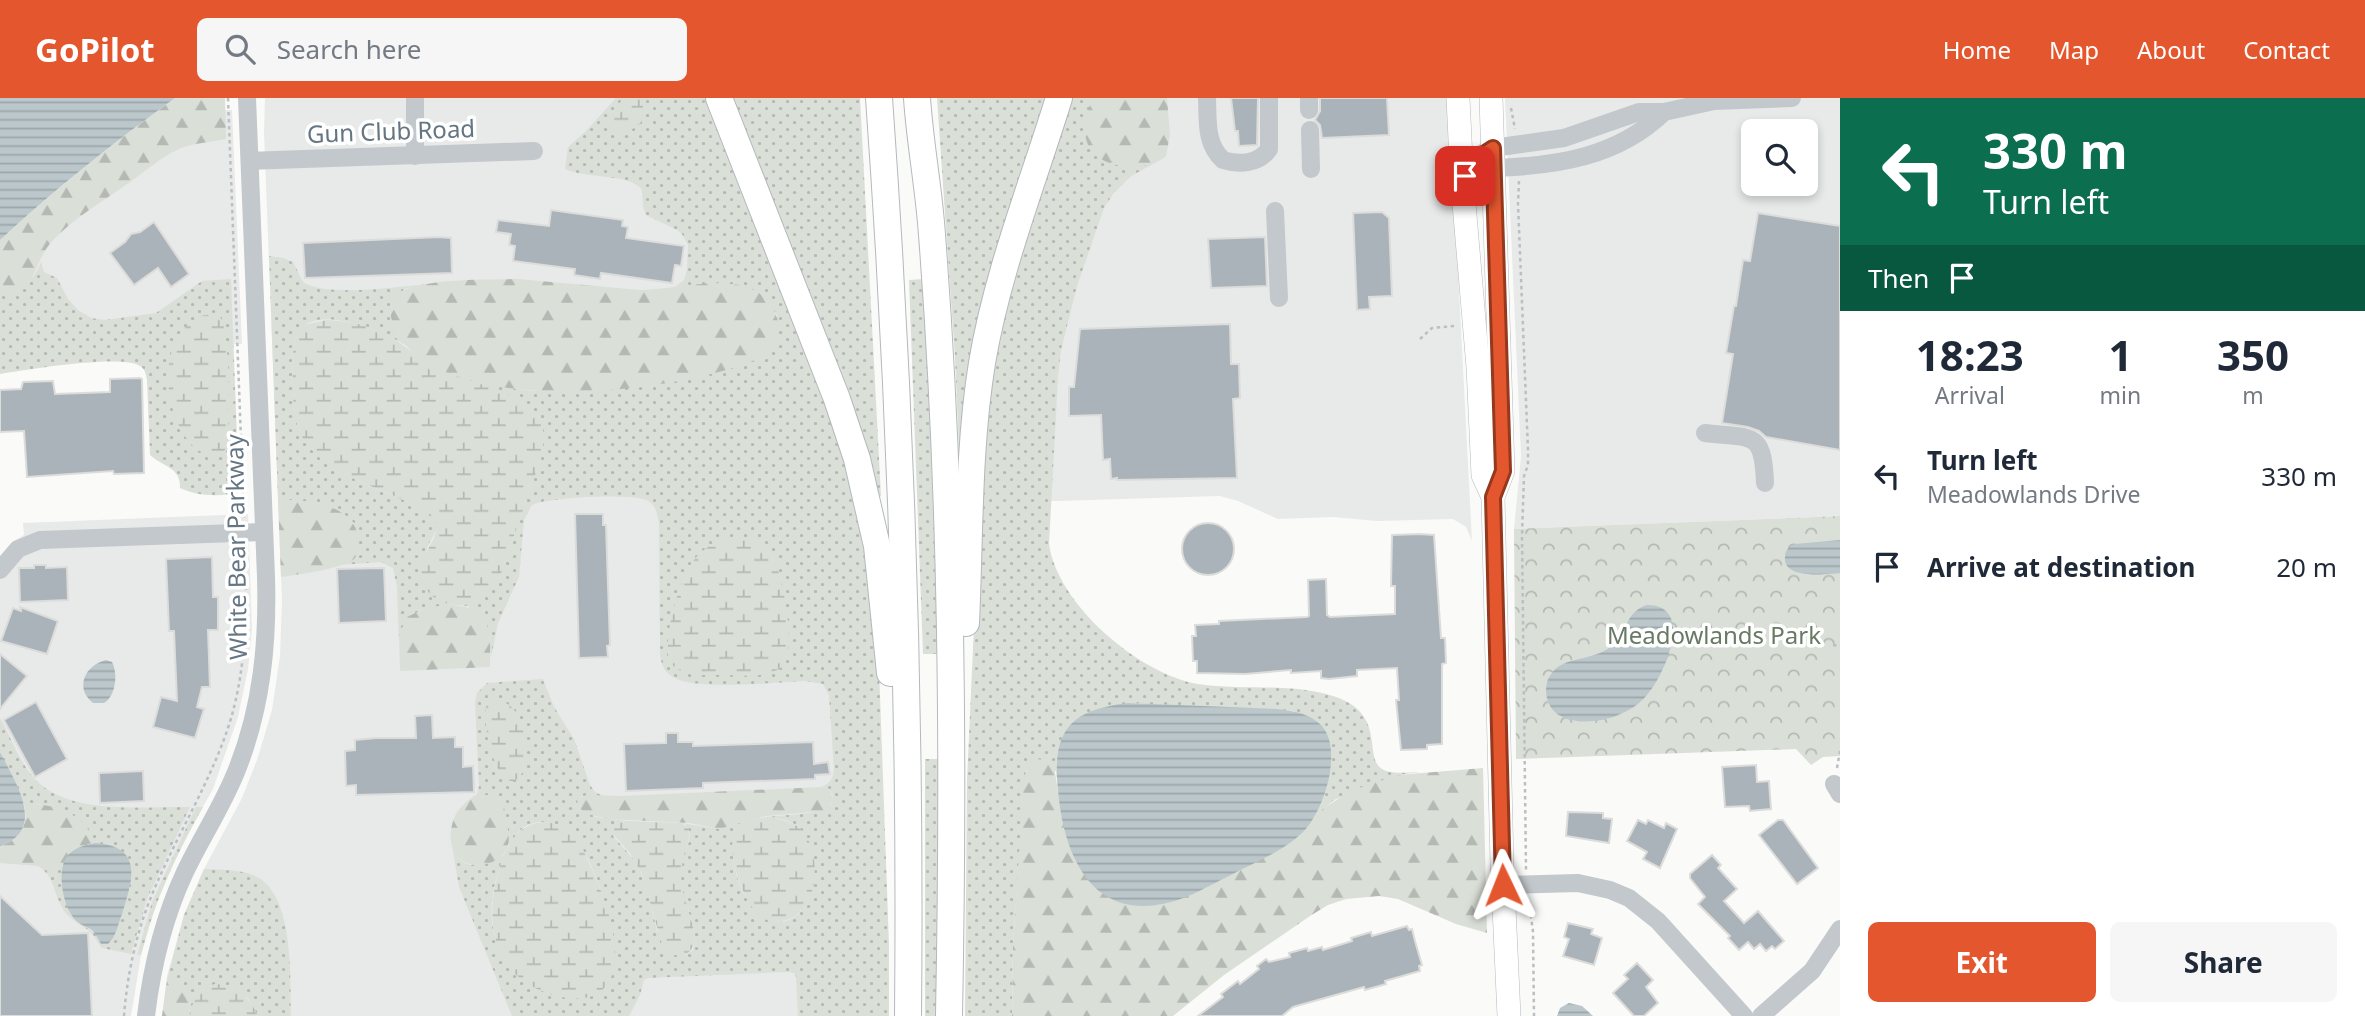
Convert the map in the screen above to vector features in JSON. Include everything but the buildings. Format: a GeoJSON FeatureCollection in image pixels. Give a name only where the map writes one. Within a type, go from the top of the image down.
{"type":"FeatureCollection","features":[{"type":"Feature","properties":{"kind":"highway"},"geometry":{"type":"LineString","coordinates":[[719,98],[837,399],[863,481],[879,561],[908,849]]}},
{"type":"Feature","properties":{"kind":"highway"},"geometry":{"type":"LineString","coordinates":[[879,98],[899,458],[908,849],[908,1016]]}},
{"type":"Feature","properties":{"kind":"highway"},"geometry":{"type":"LineString","coordinates":[[917,98],[932,232],[944,438],[950,609],[950,1016]]}},
{"type":"Feature","properties":{"kind":"highway"},"geometry":{"type":"LineString","coordinates":[[952,849],[965,655],[976,403],[996,300],[1059,98]]}},
{"type":"Feature","properties":{"kind":"main road"},"geometry":{"type":"LineString","coordinates":[[1458,98],[1478,367],[1483,475],[1493,497]]}},
{"type":"Feature","properties":{"kind":"main road"},"geometry":{"type":"LineString","coordinates":[[1491,98],[1503,471],[1493,497],[1508,1016]]}},
{"type":"Feature","properties":{"kind":"street","name":"White Bear Parkway"},"geometry":{"type":"LineString","coordinates":[[146,1016],[154,965],[170,909],[186,869],[229,789],[254,718],[266,645],[247,98]]}},
{"type":"Feature","properties":{"kind":"street"},"geometry":{"type":"LineString","coordinates":[[415,98],[415,156]]}},
{"type":"Feature","properties":{"kind":"street"},"geometry":{"type":"LineString","coordinates":[[1207,98],[1208,131],[1213,149],[1223,160],[1237,163],[1259,159],[1268,152],[1269,98]]}},
{"type":"Feature","properties":{"kind":"street"},"geometry":{"type":"LineString","coordinates":[[1463,191],[1465,176],[1472,163],[1485,151],[1493,158],[1555,163],[1599,152],[1646,130],[1664,112],[1714,101],[1792,98]]}},
{"type":"Feature","properties":{"kind":"street"},"geometry":{"type":"LineString","coordinates":[[1310,130],[1311,170]]}},
{"type":"Feature","properties":{"kind":"street","name":"Gun Club Road"},"geometry":{"type":"LineString","coordinates":[[250,161],[534,151]]}},
{"type":"Feature","properties":{"kind":"street"},"geometry":{"type":"LineString","coordinates":[[1275,211],[1279,298]]}},
{"type":"Feature","properties":{"kind":"street"},"geometry":{"type":"LineString","coordinates":[[1705,433],[1746,438],[1757,443],[1763,455],[1765,483]]}},
{"type":"Feature","properties":{"kind":"street"},"geometry":{"type":"LineString","coordinates":[[0,570],[18,550],[40,540],[264,532]]}},
{"type":"Feature","properties":{"kind":"street"},"geometry":{"type":"LineString","coordinates":[[1503,885],[1578,883],[1604,888],[1625,896],[1658,921],[1744,1016]]}},
{"type":"Feature","properties":{"kind":"street"},"geometry":{"type":"LineString","coordinates":[[1761,1016],[1812,971],[1840,929]]}},
{"type":"Feature","properties":{"kind":"path"},"geometry":{"type":"LineString","coordinates":[[228,98],[243,512]]}},
{"type":"Feature","properties":{"kind":"path"},"geometry":{"type":"LineString","coordinates":[[1520,190],[1518,204],[1528,450],[1522,532],[1526,865]]}},
{"type":"Feature","properties":{"kind":"path"},"geometry":{"type":"LineString","coordinates":[[1420,339],[1432,328],[1454,326]]}},
{"type":"Feature","properties":{"kind":"path"},"geometry":{"type":"LineString","coordinates":[[204,784],[225,736],[237,690],[247,614],[245,548]]}},
{"type":"Feature","properties":{"kind":"path"},"geometry":{"type":"LineString","coordinates":[[1833,645],[1840,646]]}},
{"type":"Feature","properties":{"kind":"path"},"geometry":{"type":"LineString","coordinates":[[1529,901],[1533,932],[1534,1016]]}},
{"type":"Feature","properties":{"kind":"shaded area"},"geometry":{"type":"Polygon","coordinates":[[[0,98],[175,98],[85,166],[0,240],[0,98]]]}},
{"type":"Feature","properties":{"kind":"shaded area"},"geometry":{"type":"Polygon","coordinates":[[[265,98],[682,98],[819,448],[882,1016],[162,1016],[167,976],[184,915],[204,869],[242,798],[257,760],[272,710],[280,656],[282,601],[264,132],[265,98]]]}},
{"type":"Feature","properties":{"kind":"shaded area"},"geometry":{"type":"Polygon","coordinates":[[[1082,98],[1449,98],[1472,541],[1466,527],[1453,519],[1278,519],[1220,496],[987,503],[1082,98]]]}},
{"type":"Feature","properties":{"kind":"shaded area"},"geometry":{"type":"Polygon","coordinates":[[[1505,98],[1840,98],[1840,516],[1514,529],[1521,456],[1505,98]]]}},
{"type":"Feature","properties":{"kind":"shaded area"},"geometry":{"type":"Polygon","coordinates":[[[232,110],[242,344],[0,353],[0,220],[104,114],[232,110]]]}},
{"type":"Feature","properties":{"kind":"shaded area"},"geometry":{"type":"Polygon","coordinates":[[[248,514],[252,629],[248,669],[238,717],[213,789],[179,849],[156,904],[141,955],[131,1016],[0,1016],[0,855],[39,853],[0,729],[0,556],[12,542],[24,535],[23,523],[248,514]]]}},
{"type":"Feature","properties":{"kind":"shaded area"},"geometry":{"type":"Polygon","coordinates":[[[1840,540],[1840,573],[1806,574],[1791,569],[1786,564],[1786,552],[1795,544],[1840,540]]]}},
{"type":"Feature","properties":{"kind":"shaded area"},"geometry":{"type":"Polygon","coordinates":[[[1647,605],[1662,608],[1670,616],[1673,628],[1667,658],[1647,695],[1629,710],[1607,719],[1576,721],[1558,714],[1551,707],[1546,695],[1547,682],[1552,673],[1564,664],[1595,655],[1610,647],[1620,636],[1630,617],[1647,605]]]}},
{"type":"Feature","properties":{"kind":"shaded area"},"geometry":{"type":"Polygon","coordinates":[[[106,660],[112,662],[114,667],[113,690],[104,703],[93,703],[84,691],[84,678],[92,667],[106,660]]]}},
{"type":"Feature","properties":{"kind":"shaded area"},"geometry":{"type":"Polygon","coordinates":[[[1128,703],[1277,709],[1300,713],[1316,721],[1328,736],[1331,764],[1324,796],[1310,823],[1294,840],[1276,852],[1178,900],[1144,906],[1121,903],[1103,894],[1088,879],[1076,861],[1067,839],[1058,791],[1058,753],[1068,728],[1078,718],[1091,711],[1128,703]]]}},
{"type":"Feature","properties":{"kind":"shaded area"},"geometry":{"type":"Polygon","coordinates":[[[0,752],[24,804],[25,817],[22,829],[14,839],[0,846],[0,752]]]}},
{"type":"Feature","properties":{"kind":"shaded area"},"geometry":{"type":"Polygon","coordinates":[[[95,843],[121,851],[128,858],[131,867],[126,902],[115,934],[108,944],[101,944],[92,930],[75,919],[66,904],[62,888],[63,864],[66,858],[75,849],[95,843]]]}},
{"type":"Feature","properties":{"kind":"shaded area"},"geometry":{"type":"Polygon","coordinates":[[[1569,1003],[1582,1006],[1593,1016],[1557,1016],[1560,1008],[1569,1003]]]}},
{"type":"Feature","properties":{"kind":"green space"},"geometry":{"type":"Polygon","coordinates":[[[175,98],[225,98],[226,139],[184,147],[161,159],[58,235],[44,253],[32,278],[21,290],[0,294],[0,240],[85,167],[175,98]]]}},
{"type":"Feature","properties":{"kind":"green space"},"geometry":{"type":"Polygon","coordinates":[[[616,98],[709,98],[860,492],[879,668],[889,1016],[798,1016],[796,977],[794,973],[788,972],[648,978],[644,980],[629,1016],[512,1016],[459,887],[452,846],[459,858],[471,865],[504,855],[507,850],[493,891],[493,930],[499,948],[509,964],[523,979],[542,991],[615,951],[600,887],[585,854],[568,831],[550,823],[531,824],[519,832],[509,845],[506,818],[499,798],[486,795],[467,801],[477,794],[479,786],[475,702],[477,693],[487,683],[543,679],[554,707],[574,739],[590,785],[595,792],[603,796],[582,796],[577,801],[595,817],[627,821],[620,822],[613,836],[637,863],[647,889],[657,931],[686,955],[693,950],[695,940],[681,884],[681,865],[689,834],[685,824],[681,823],[719,829],[742,822],[735,833],[733,849],[740,885],[760,914],[774,921],[789,920],[799,914],[811,890],[813,861],[810,847],[805,835],[792,823],[774,818],[750,820],[815,812],[831,805],[833,796],[829,789],[821,787],[830,781],[834,769],[829,695],[823,684],[805,681],[703,684],[677,679],[664,669],[660,653],[659,523],[654,506],[646,500],[589,497],[532,505],[524,520],[519,577],[498,623],[491,657],[490,637],[468,606],[459,605],[482,597],[499,579],[540,461],[543,431],[538,416],[520,401],[459,377],[533,391],[664,383],[754,360],[777,316],[754,291],[740,286],[709,284],[660,291],[675,287],[684,280],[688,245],[682,234],[646,215],[642,190],[636,185],[628,181],[565,169],[568,147],[616,98]]]}},
{"type":"Feature","properties":{"kind":"green space"},"geometry":{"type":"Polygon","coordinates":[[[624,98],[641,98],[641,122],[624,132],[610,130],[606,127],[606,119],[624,98]]]}},
{"type":"Feature","properties":{"kind":"green space"},"geometry":{"type":"Polygon","coordinates":[[[731,98],[860,98],[879,497],[874,474],[731,98]]]}},
{"type":"Feature","properties":{"kind":"green space"},"geometry":{"type":"Polygon","coordinates":[[[937,98],[1050,98],[960,471],[955,358],[937,98]]]}},
{"type":"Feature","properties":{"kind":"green space"},"geometry":{"type":"Polygon","coordinates":[[[1068,98],[1092,98],[1086,132],[1091,149],[1098,155],[1122,163],[1155,163],[1131,176],[1113,194],[1104,208],[1077,286],[1061,350],[1049,544],[1055,567],[1067,590],[1104,633],[1151,666],[1175,678],[1198,684],[1285,688],[1336,697],[1362,714],[1371,735],[1374,755],[1382,769],[1395,773],[1419,772],[1398,775],[1334,800],[1313,819],[1323,797],[1294,711],[1128,703],[1057,764],[1058,791],[1056,771],[1026,770],[1013,944],[1012,1016],[965,1016],[967,780],[983,429],[1002,316],[1068,98]]]}},
{"type":"Feature","properties":{"kind":"green space"},"geometry":{"type":"Polygon","coordinates":[[[1092,98],[1167,98],[1170,135],[1166,156],[1158,162],[1135,167],[1100,159],[1087,142],[1085,131],[1092,98]]]}},
{"type":"Feature","properties":{"kind":"green space"},"geometry":{"type":"Polygon","coordinates":[[[269,256],[293,262],[303,282],[314,287],[365,290],[431,284],[404,289],[390,313],[397,333],[406,345],[369,328],[323,319],[310,322],[301,329],[295,341],[293,356],[295,416],[306,442],[329,464],[374,488],[421,507],[435,518],[437,523],[426,553],[423,583],[433,596],[451,605],[420,610],[399,635],[399,644],[397,587],[393,568],[381,562],[338,565],[356,557],[354,523],[337,511],[319,504],[278,500],[269,256]]]}},
{"type":"Feature","properties":{"kind":"green space"},"geometry":{"type":"Polygon","coordinates":[[[41,262],[44,272],[57,278],[68,299],[78,310],[91,318],[105,320],[156,313],[202,281],[231,279],[239,493],[209,495],[180,488],[180,481],[174,471],[150,455],[147,380],[140,366],[94,362],[0,374],[0,294],[14,292],[25,286],[41,262]]]}},
{"type":"Feature","properties":{"kind":"green space"},"geometry":{"type":"Polygon","coordinates":[[[518,279],[640,290],[717,283],[737,285],[754,290],[768,301],[777,318],[778,334],[764,356],[729,369],[631,388],[576,392],[521,390],[472,381],[431,365],[402,340],[393,324],[391,302],[393,296],[404,290],[419,285],[453,281],[518,279]]]}},
{"type":"Feature","properties":{"kind":"green space"},"geometry":{"type":"Polygon","coordinates":[[[924,279],[940,654],[923,654],[909,280],[924,279]]]}},
{"type":"Feature","properties":{"kind":"green space"},"geometry":{"type":"Polygon","coordinates":[[[213,314],[220,317],[223,325],[229,382],[229,425],[225,450],[209,454],[193,446],[181,428],[172,405],[168,378],[172,352],[183,330],[204,315],[213,314]]]}},
{"type":"Feature","properties":{"kind":"green space"},"geometry":{"type":"Polygon","coordinates":[[[327,320],[357,324],[383,333],[439,369],[516,398],[527,405],[539,419],[544,436],[540,461],[499,579],[490,593],[482,599],[455,605],[430,594],[424,586],[421,568],[435,536],[435,521],[430,514],[336,469],[311,450],[303,438],[293,402],[293,352],[304,325],[327,320]]]}},
{"type":"Feature","properties":{"kind":"green space"},"geometry":{"type":"Polygon","coordinates":[[[278,500],[327,506],[348,518],[355,527],[358,538],[359,549],[356,557],[331,568],[281,577],[278,500]]]}},
{"type":"Feature","properties":{"kind":"green space","name":"Meadowlands Park"},"geometry":{"type":"Polygon","coordinates":[[[1840,516],[1840,756],[1823,757],[1811,765],[1796,749],[1516,759],[1514,529],[1840,516]]]}},
{"type":"Feature","properties":{"kind":"green space"},"geometry":{"type":"Polygon","coordinates":[[[745,537],[764,543],[774,557],[783,589],[789,628],[787,659],[782,667],[760,675],[698,675],[679,670],[669,661],[668,636],[675,604],[686,574],[705,549],[721,542],[745,537]]]}},
{"type":"Feature","properties":{"kind":"green space"},"geometry":{"type":"Polygon","coordinates":[[[451,605],[475,611],[487,624],[490,667],[400,671],[399,635],[407,617],[428,607],[451,605]]]}},
{"type":"Feature","properties":{"kind":"green space"},"geometry":{"type":"Polygon","coordinates":[[[499,700],[515,711],[524,729],[524,770],[515,780],[507,780],[500,772],[489,744],[485,713],[487,703],[499,700]]]}},
{"type":"Feature","properties":{"kind":"green space"},"geometry":{"type":"Polygon","coordinates":[[[0,718],[24,765],[35,779],[50,791],[67,799],[108,806],[190,807],[147,899],[131,954],[102,948],[92,934],[66,913],[49,877],[33,864],[63,868],[63,887],[71,914],[95,933],[101,944],[111,941],[130,889],[116,847],[95,843],[85,825],[40,804],[24,805],[0,752],[0,718]]]}},
{"type":"Feature","properties":{"kind":"green space"},"geometry":{"type":"Polygon","coordinates":[[[925,759],[941,759],[938,1016],[925,1016],[925,759]]]}},
{"type":"Feature","properties":{"kind":"green space"},"geometry":{"type":"Polygon","coordinates":[[[1035,759],[1046,760],[1054,765],[1061,813],[1157,905],[1196,892],[1279,850],[1324,808],[1350,791],[1398,775],[1483,768],[1487,933],[1456,924],[1398,899],[1379,896],[1346,899],[1328,905],[1310,916],[1224,975],[1173,1016],[1012,1016],[1013,944],[1024,779],[1028,765],[1035,759]]]}},
{"type":"Feature","properties":{"kind":"green space"},"geometry":{"type":"Polygon","coordinates":[[[821,787],[829,789],[833,799],[823,811],[765,816],[719,829],[690,823],[609,819],[587,814],[577,806],[578,799],[586,795],[622,796],[821,787]]]}},
{"type":"Feature","properties":{"kind":"green space"},"geometry":{"type":"Polygon","coordinates":[[[492,795],[499,798],[504,807],[509,834],[508,845],[497,859],[478,865],[469,864],[454,852],[451,837],[453,820],[467,802],[476,797],[492,795]]]}},
{"type":"Feature","properties":{"kind":"green space"},"geometry":{"type":"Polygon","coordinates":[[[24,805],[50,806],[78,818],[91,833],[95,843],[88,844],[64,864],[63,868],[0,863],[0,846],[13,840],[21,831],[25,819],[24,805]]]}},
{"type":"Feature","properties":{"kind":"green space"},"geometry":{"type":"Polygon","coordinates":[[[196,807],[203,807],[167,879],[152,916],[141,955],[137,955],[152,902],[196,807]]]}},
{"type":"Feature","properties":{"kind":"green space"},"geometry":{"type":"Polygon","coordinates":[[[771,818],[801,829],[810,844],[815,871],[809,898],[802,910],[793,917],[777,921],[765,919],[753,909],[736,871],[732,843],[734,832],[743,822],[771,818]]]}},
{"type":"Feature","properties":{"kind":"green space"},"geometry":{"type":"Polygon","coordinates":[[[627,821],[681,823],[688,827],[689,840],[681,876],[695,940],[687,954],[673,954],[663,948],[642,874],[630,853],[612,833],[614,824],[627,821]]]}},
{"type":"Feature","properties":{"kind":"green space"},"geometry":{"type":"Polygon","coordinates":[[[546,822],[565,828],[578,840],[598,882],[610,918],[614,937],[613,973],[605,987],[587,998],[560,997],[530,985],[515,973],[496,942],[493,905],[503,857],[522,830],[546,822]]]}},
{"type":"Feature","properties":{"kind":"green space"},"geometry":{"type":"Polygon","coordinates":[[[204,869],[253,875],[267,884],[277,899],[290,959],[291,1016],[258,1016],[248,998],[216,984],[198,996],[189,1016],[187,990],[180,982],[167,980],[184,915],[204,869]]]}},
{"type":"Feature","properties":{"kind":"green space"},"geometry":{"type":"Polygon","coordinates":[[[167,980],[175,980],[185,986],[190,1002],[189,1016],[162,1016],[167,980]]]}},
{"type":"Feature","properties":{"kind":"green space"},"geometry":{"type":"Polygon","coordinates":[[[216,984],[237,990],[251,1003],[258,1016],[189,1016],[198,996],[206,988],[216,984]]]}},
{"type":"Feature","properties":{"kind":"route"},"geometry":{"type":"LineString","coordinates":[[1465,176],[1475,160],[1493,148],[1503,471],[1493,497],[1503,885]]}}]}
